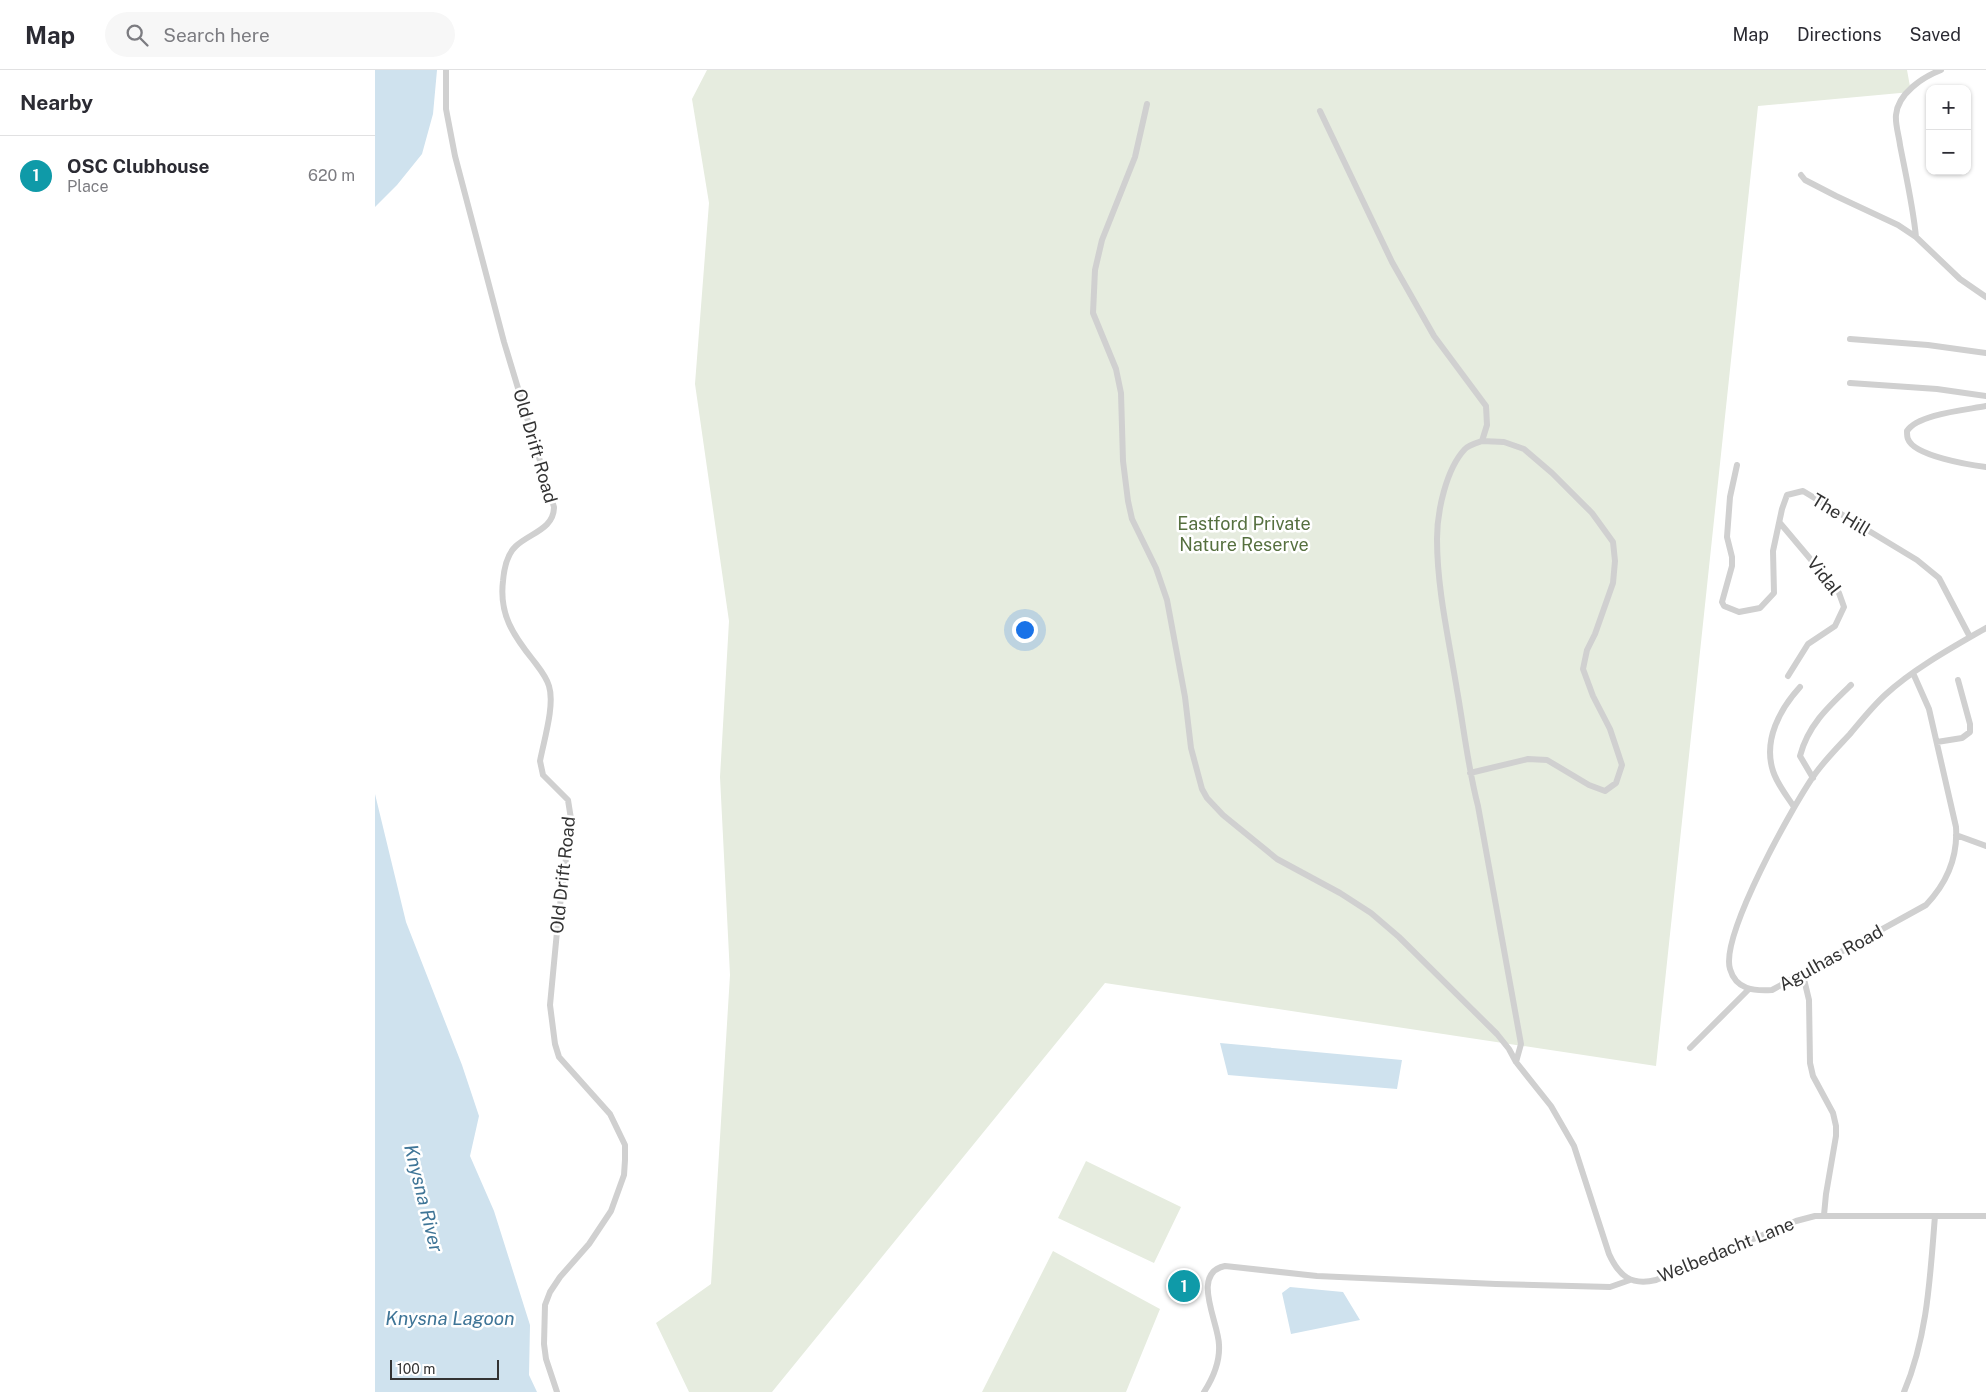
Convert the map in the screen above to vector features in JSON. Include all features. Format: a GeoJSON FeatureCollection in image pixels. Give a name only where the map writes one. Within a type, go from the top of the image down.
{"type":"FeatureCollection","features":[{"type":"Feature","properties":{"kind":"street","name":"Old Drift Road"},"geometry":{"type":"LineString","coordinates":[[446,70],[446,109],[455,156],[504,342],[554,507],[554,514],[546,526],[515,546],[509,554],[503,580],[502,597],[509,626],[539,668],[549,686],[551,700],[540,761],[541,770],[543,775],[568,800],[571,808],[571,832],[558,921],[550,1004],[555,1044],[559,1057],[610,1114],[625,1145],[624,1175],[611,1211],[589,1244],[560,1277],[550,1292],[545,1305],[544,1344],[546,1359],[557,1392]]}},
{"type":"Feature","properties":{"kind":"street"},"geometry":{"type":"LineString","coordinates":[[1916,237],[1896,114],[1902,99],[1912,88],[1925,77],[1941,70]]}},
{"type":"Feature","properties":{"kind":"street"},"geometry":{"type":"LineString","coordinates":[[1147,104],[1135,157],[1102,240],[1095,270],[1093,313],[1095,322],[1116,369],[1121,393],[1123,461],[1127,501],[1132,519],[1156,568],[1167,600],[1185,697],[1191,748],[1202,789],[1207,798],[1223,815],[1277,859],[1340,893],[1371,913],[1399,937],[1497,1034],[1509,1049],[1516,1062],[1548,1100],[1574,1146],[1609,1254],[1619,1272],[1629,1280]]}},
{"type":"Feature","properties":{"kind":"street"},"geometry":{"type":"LineString","coordinates":[[1320,111],[1392,262],[1434,336],[1486,406],[1487,425],[1482,441]]}},
{"type":"Feature","properties":{"kind":"street"},"geometry":{"type":"LineString","coordinates":[[1801,175],[1805,180],[1836,196],[1898,225],[1916,237],[1960,279],[1986,297]]}},
{"type":"Feature","properties":{"kind":"street"},"geometry":{"type":"LineString","coordinates":[[1850,339],[1928,345],[1986,353]]}},
{"type":"Feature","properties":{"kind":"street"},"geometry":{"type":"LineString","coordinates":[[1850,383],[1986,396]]}},
{"type":"Feature","properties":{"kind":"street"},"geometry":{"type":"LineString","coordinates":[[1986,406],[1950,412],[1916,422],[1907,432],[1908,439],[1914,447],[1924,452],[1986,468]]}},
{"type":"Feature","properties":{"kind":"street"},"geometry":{"type":"LineString","coordinates":[[1470,773],[1528,759],[1547,760],[1589,785],[1605,791],[1617,783],[1622,765],[1610,729],[1593,696],[1583,669],[1587,650],[1595,634],[1613,583],[1615,561],[1613,542],[1592,513],[1552,473],[1524,450],[1504,442],[1482,441],[1466,448],[1457,459],[1443,495],[1437,538],[1442,602],[1470,773],[1478,806],[1521,1044],[1516,1062]]}},
{"type":"Feature","properties":{"kind":"street","name":"The Hill"},"geometry":{"type":"LineString","coordinates":[[1737,465],[1730,497],[1727,537],[1732,557],[1732,566],[1722,602],[1724,606],[1739,612],[1761,608],[1771,598],[1774,593],[1773,551],[1782,509],[1787,495],[1803,491],[1917,560],[1939,578],[1970,637]]}},
{"type":"Feature","properties":{"kind":"street","name":"Vidal"},"geometry":{"type":"LineString","coordinates":[[1780,523],[1839,592],[1844,607],[1835,626],[1808,644],[1788,676]]}},
{"type":"Feature","properties":{"kind":"street"},"geometry":{"type":"LineString","coordinates":[[1690,1048],[1748,990],[1733,978],[1729,968],[1730,947],[1745,903],[1794,807],[1813,778],[1885,695],[1913,673],[1986,628]]}},
{"type":"Feature","properties":{"kind":"street","name":"Agulhas Road"},"geometry":{"type":"LineString","coordinates":[[1748,990],[1772,990],[1803,975],[1926,905],[1943,884],[1954,858],[1957,835],[1929,709],[1913,673]]}},
{"type":"Feature","properties":{"kind":"street"},"geometry":{"type":"LineString","coordinates":[[1937,742],[1962,738],[1970,732],[1970,724],[1958,680]]}},
{"type":"Feature","properties":{"kind":"street"},"geometry":{"type":"LineString","coordinates":[[1813,778],[1800,756],[1803,742],[1823,712],[1851,685]]}},
{"type":"Feature","properties":{"kind":"street"},"geometry":{"type":"LineString","coordinates":[[1794,807],[1777,780],[1769,754],[1775,727],[1785,703],[1800,687]]}},
{"type":"Feature","properties":{"kind":"street"},"geometry":{"type":"LineString","coordinates":[[1957,835],[1986,846]]}},
{"type":"Feature","properties":{"kind":"street"},"geometry":{"type":"LineString","coordinates":[[1803,975],[1809,1000],[1810,1063],[1817,1087],[1833,1113],[1836,1126],[1824,1215]]}},
{"type":"Feature","properties":{"kind":"street","name":"Welbedacht Lane"},"geometry":{"type":"LineString","coordinates":[[1204,1392],[1215,1370],[1219,1354],[1219,1343],[1207,1290],[1208,1279],[1218,1268],[1225,1266],[1317,1276],[1610,1287],[1629,1280],[1640,1282],[1656,1280],[1796,1221],[1824,1215],[1986,1216]]}},
{"type":"Feature","properties":{"kind":"street"},"geometry":{"type":"LineString","coordinates":[[1904,1392],[1921,1344],[1927,1307],[1935,1216]]}},
{"type":"Feature","properties":{"kind":"green space","name":"Eastford Private Nature Reserve"},"geometry":{"type":"Polygon","coordinates":[[[707,70],[1907,70],[1911,92],[1758,106],[1656,1066],[1105,983],[772,1392],[689,1392],[656,1323],[711,1284],[730,975],[720,777],[729,621],[695,384],[709,203],[692,99],[707,70]]]}},
{"type":"Feature","properties":{"kind":"green space"},"geometry":{"type":"Polygon","coordinates":[[[1086,1161],[1181,1207],[1154,1263],[1058,1218],[1086,1161]]]}},
{"type":"Feature","properties":{"kind":"green space"},"geometry":{"type":"Polygon","coordinates":[[[1053,1251],[1160,1309],[1126,1392],[982,1392],[1053,1251]]]}},
{"type":"Feature","properties":{"kind":"water"},"geometry":{"type":"Polygon","coordinates":[[[375,70],[437,70],[433,114],[422,154],[397,185],[375,207],[375,70]]]}},
{"type":"Feature","properties":{"kind":"water","name":"Knysna Lagoon"},"geometry":{"type":"Polygon","coordinates":[[[375,794],[406,922],[462,1065],[479,1116],[470,1156],[494,1211],[530,1325],[529,1375],[537,1392],[375,1392],[375,794]]]}},
{"type":"Feature","properties":{"kind":"water"},"geometry":{"type":"Polygon","coordinates":[[[1220,1043],[1402,1060],[1397,1089],[1228,1075],[1220,1043]]]}},
{"type":"Feature","properties":{"kind":"water"},"geometry":{"type":"Polygon","coordinates":[[[1290,1287],[1343,1292],[1360,1320],[1291,1334],[1282,1293],[1290,1287]]]}},
{"type":"Feature","properties":{"kind":"place","name":"OSC Clubhouse"},"geometry":{"type":"Point","coordinates":[1184,1286]}},
{"type":"Feature","properties":{"kind":"water label","name":"Knysna River"},"geometry":{"type":"Point","coordinates":[424,1198]}}]}
